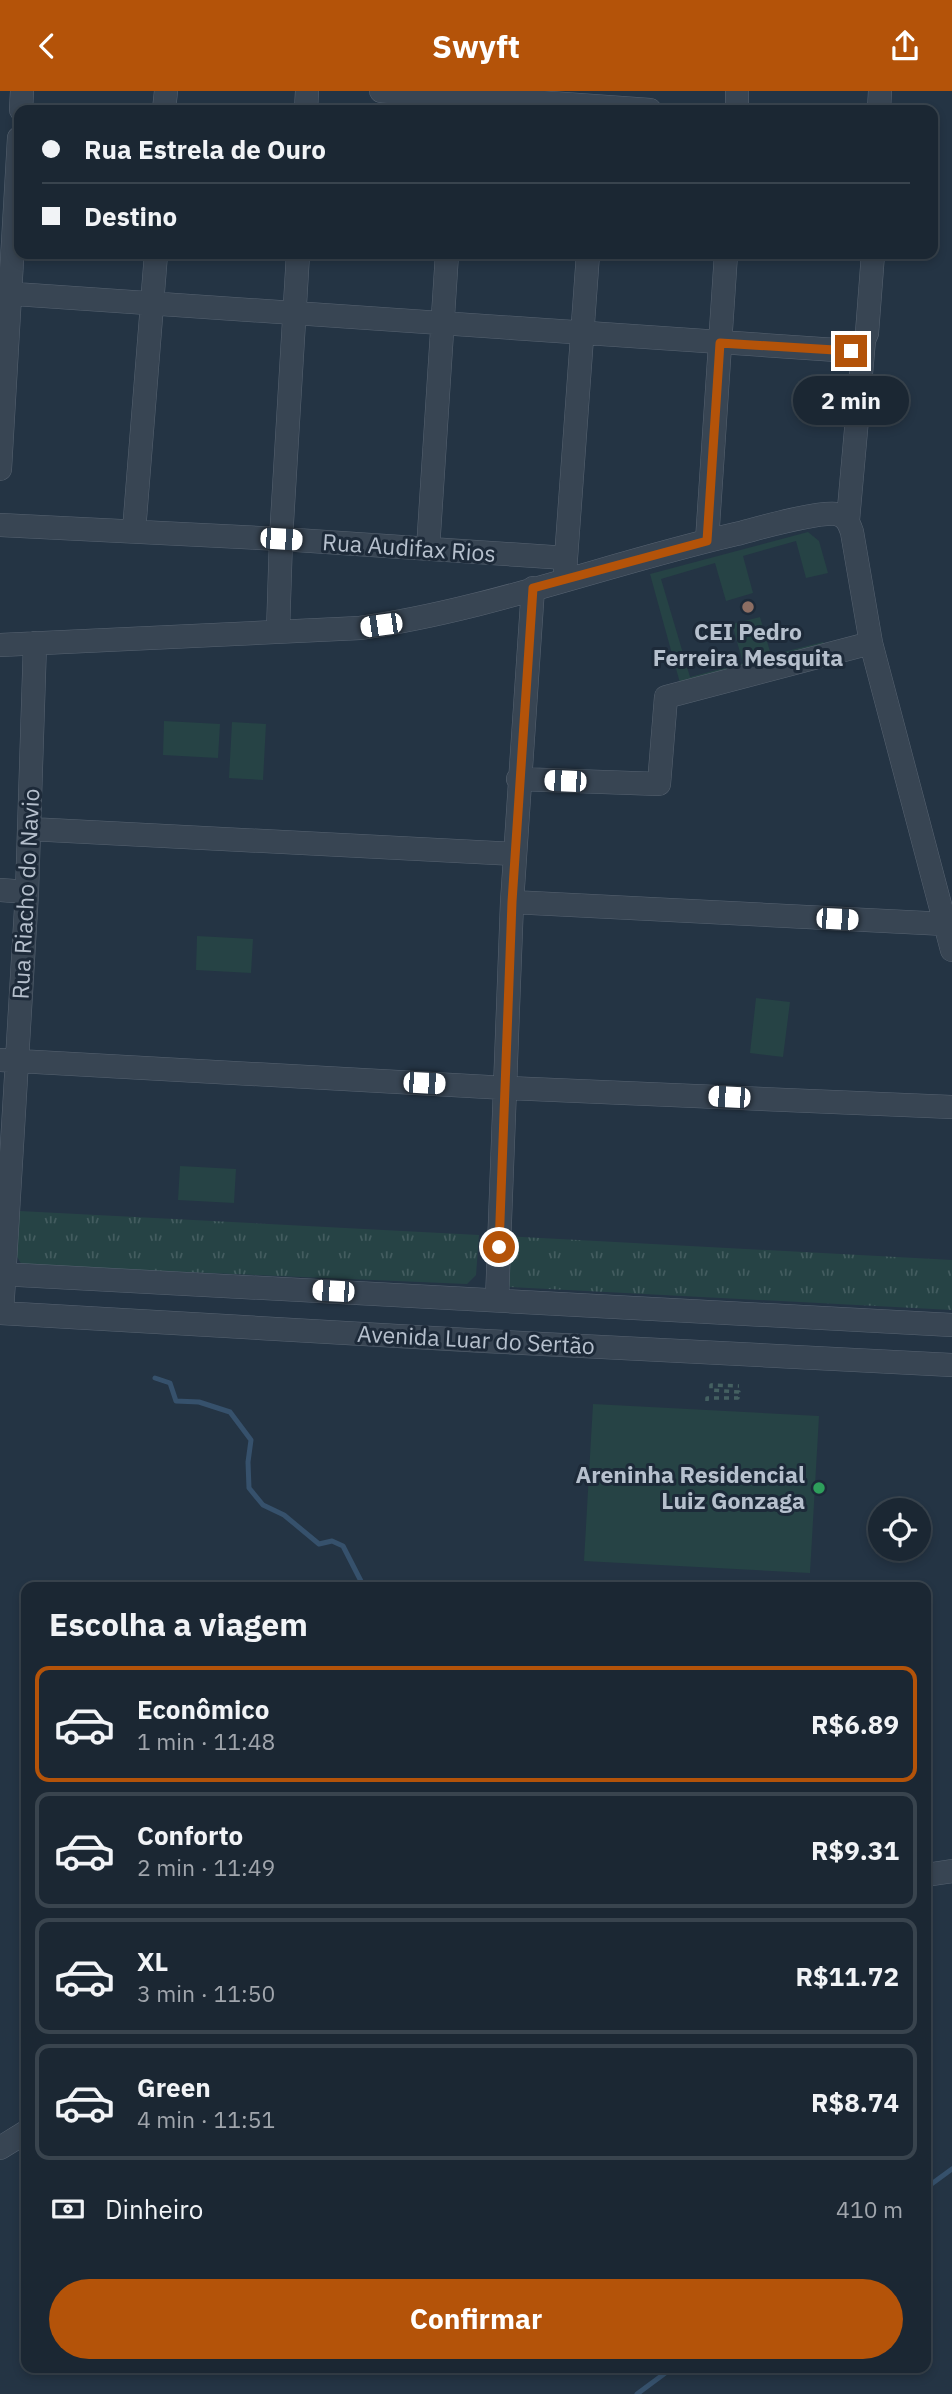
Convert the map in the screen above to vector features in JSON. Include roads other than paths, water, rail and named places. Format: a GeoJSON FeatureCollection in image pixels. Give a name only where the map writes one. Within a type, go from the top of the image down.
{"type":"FeatureCollection","features":[{"type":"Feature","properties":{"kind":"street"},"geometry":{"type":"LineString","coordinates":[[381,91],[456,99],[598,103]]}},
{"type":"Feature","properties":{"kind":"street"},"geometry":{"type":"LineString","coordinates":[[0,469],[5,293],[14,193]]}},
{"type":"Feature","properties":{"kind":"street"},"geometry":{"type":"LineString","coordinates":[[134,531],[156,259]]}},
{"type":"Feature","properties":{"kind":"street"},"geometry":{"type":"LineString","coordinates":[[278,632],[298,259]]}},
{"type":"Feature","properties":{"kind":"street"},"geometry":{"type":"LineString","coordinates":[[428,549],[447,259]]}},
{"type":"Feature","properties":{"kind":"street"},"geometry":{"type":"LineString","coordinates":[[565,569],[588,259]]}},
{"type":"Feature","properties":{"kind":"street"},"geometry":{"type":"LineString","coordinates":[[707,541],[726,259]]}},
{"type":"Feature","properties":{"kind":"street"},"geometry":{"type":"LineString","coordinates":[[873,259],[848,520],[871,643],[941,865],[945,925],[952,950]]}},
{"type":"Feature","properties":{"kind":"street"},"geometry":{"type":"LineString","coordinates":[[5,293],[851,351],[864,340]]}},
{"type":"Feature","properties":{"kind":"street"},"geometry":{"type":"LineString","coordinates":[[0,645],[360,628],[402,622],[450,612],[533,588],[565,569],[824,515],[833,514],[848,520]]}},
{"type":"Feature","properties":{"kind":"street","name":"Rua Audifax Rios"},"geometry":{"type":"LineString","coordinates":[[0,525],[428,549],[565,569]]}},
{"type":"Feature","properties":{"kind":"street"},"geometry":{"type":"LineString","coordinates":[[497,1300],[514,854],[533,588]]}},
{"type":"Feature","properties":{"kind":"street","name":"Rua Riacho do Navio"},"geometry":{"type":"LineString","coordinates":[[1,1313],[9,1061],[27,892],[35,643]]}},
{"type":"Feature","properties":{"kind":"street"},"geometry":{"type":"LineString","coordinates":[[518,779],[659,784],[666,697],[871,643]]}},
{"type":"Feature","properties":{"kind":"street"},"geometry":{"type":"LineString","coordinates":[[30,829],[514,854]]}},
{"type":"Feature","properties":{"kind":"street"},"geometry":{"type":"LineString","coordinates":[[0,890],[27,892]]}},
{"type":"Feature","properties":{"kind":"street"},"geometry":{"type":"LineString","coordinates":[[512,902],[945,925]]}},
{"type":"Feature","properties":{"kind":"street"},"geometry":{"type":"LineString","coordinates":[[9,1061],[506,1088],[952,1107]]}},
{"type":"Feature","properties":{"kind":"street","name":"Avenida Luar do Sertão"},"geometry":{"type":"LineString","coordinates":[[2,1274],[952,1325]]}},
{"type":"Feature","properties":{"kind":"street","name":"Avenida Luar do Sertão"},"geometry":{"type":"LineString","coordinates":[[1,1313],[471,1341],[952,1365]]}},
{"type":"Feature","properties":{"kind":"street"},"geometry":{"type":"LineString","coordinates":[[931,1874],[952,1871]]}},
{"type":"Feature","properties":{"kind":"street"},"geometry":{"type":"LineString","coordinates":[[0,2148],[21,2134]]}},
{"type":"Feature","properties":{"kind":"waterway"},"geometry":{"type":"LineString","coordinates":[[155,1378],[170,1383],[176,1401],[199,1402],[230,1412],[251,1440],[249,1488],[263,1505],[284,1515],[319,1544],[332,1541],[343,1546],[361,1582]]}},
{"type":"Feature","properties":{"kind":"waterway"},"geometry":{"type":"LineString","coordinates":[[931,2184],[952,2169]]}},
{"type":"Feature","properties":{"kind":"waterway"},"geometry":{"type":"LineString","coordinates":[[637,2394],[665,2373]]}},
{"type":"Feature","properties":{"kind":"place","name":"CEI Pedro Ferreira Mesquita"},"geometry":{"type":"Point","coordinates":[748,607]}},
{"type":"Feature","properties":{"kind":"place","name":"Areninha Residencial Luiz Gonzaga"},"geometry":{"type":"Point","coordinates":[819,1488]}}]}
